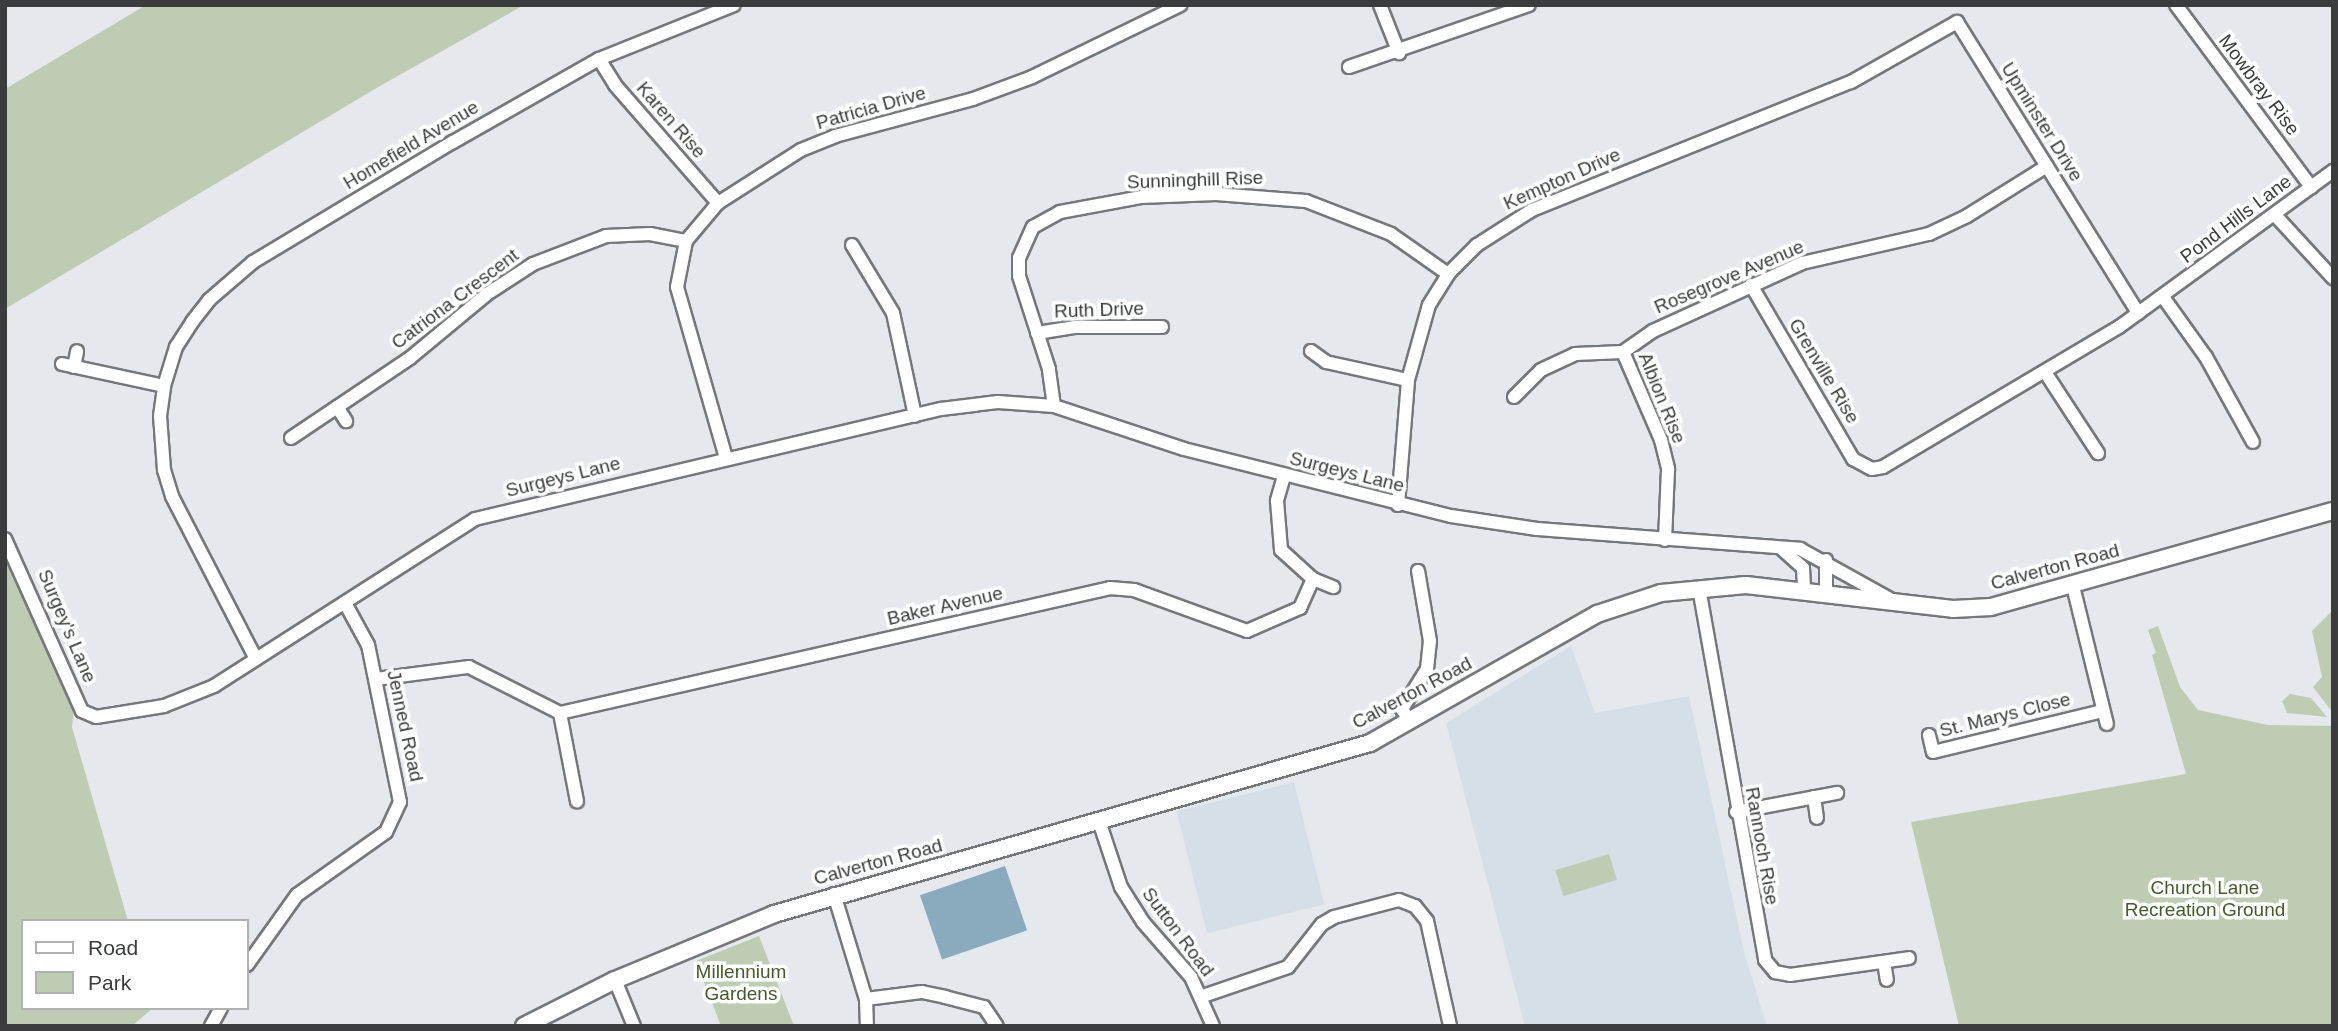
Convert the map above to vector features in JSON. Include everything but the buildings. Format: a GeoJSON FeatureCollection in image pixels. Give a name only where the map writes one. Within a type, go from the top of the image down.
{"type":"FeatureCollection","features":[{"type":"Feature","properties":{"kind":"street","name":"Homefield Avenue"},"geometry":{"type":"LineString","coordinates":[[256,659],[168,485],[161,446],[164,386],[176,347],[192,322],[216,294],[253,262],[599,59],[719,8],[734,5]]}},
{"type":"Feature","properties":{"kind":"street","name":"Patricia Drive"},"geometry":{"type":"LineString","coordinates":[[726,458],[679,307],[678,272],[686,241],[718,203],[801,150],[835,136],[973,99],[1096,49],[1158,10],[1180,5]]}},
{"type":"Feature","properties":{"kind":"street"},"geometry":{"type":"LineString","coordinates":[[1380,5],[1399,53]]}},
{"type":"Feature","properties":{"kind":"street"},"geometry":{"type":"LineString","coordinates":[[1349,67],[1399,53],[1530,5]]}},
{"type":"Feature","properties":{"kind":"street","name":"Mowbray Rise"},"geometry":{"type":"LineString","coordinates":[[2176,5],[2311,187]]}},
{"type":"Feature","properties":{"kind":"street","name":"Upminster Drive"},"geometry":{"type":"LineString","coordinates":[[1885,62],[1957,22],[2138,313]]}},
{"type":"Feature","properties":{"kind":"street","name":"Karen Rise"},"geometry":{"type":"LineString","coordinates":[[599,59],[615,85],[718,203]]}},
{"type":"Feature","properties":{"kind":"street","name":"Kempton Drive"},"geometry":{"type":"LineString","coordinates":[[1398,505],[1408,380],[1429,305],[1448,274],[1493,232],[1532,210],[1724,131],[1779,114],[1885,62]]}},
{"type":"Feature","properties":{"kind":"street","name":"Rosegrove Avenue"},"geometry":{"type":"LineString","coordinates":[[1623,352],[1653,331],[1802,263],[1929,234],[1967,216],[2047,166]]}},
{"type":"Feature","properties":{"kind":"street","name":"Pond Hills Lane"},"geometry":{"type":"LineString","coordinates":[[1872,469],[1883,467],[2045,372],[2163,297],[2333,171]]}},
{"type":"Feature","properties":{"kind":"street","name":"Sunninghill Rise"},"geometry":{"type":"LineString","coordinates":[[1054,406],[1037,332],[1018,276],[1019,258],[1033,227],[1060,212],[1141,197],[1216,194],[1306,201],[1391,234],[1448,274]]}},
{"type":"Feature","properties":{"kind":"street"},"geometry":{"type":"LineString","coordinates":[[2275,215],[2333,278]]}},
{"type":"Feature","properties":{"kind":"street","name":"Catriona Crescent"},"geometry":{"type":"LineString","coordinates":[[291,438],[410,358],[487,294],[533,264],[606,236],[650,234],[686,241]]}},
{"type":"Feature","properties":{"kind":"street"},"geometry":{"type":"LineString","coordinates":[[852,245],[893,313],[915,416]]}},
{"type":"Feature","properties":{"kind":"street","name":"Grenville Rise"},"geometry":{"type":"LineString","coordinates":[[1751,285],[1853,459],[1872,469]]}},
{"type":"Feature","properties":{"kind":"street"},"geometry":{"type":"LineString","coordinates":[[2163,297],[2206,357],[2253,442]]}},
{"type":"Feature","properties":{"kind":"street","name":"Ruth Drive"},"geometry":{"type":"LineString","coordinates":[[1037,332],[1076,327],[1163,327]]}},
{"type":"Feature","properties":{"kind":"street"},"geometry":{"type":"LineString","coordinates":[[77,351],[68,365],[164,386]]}},
{"type":"Feature","properties":{"kind":"street"},"geometry":{"type":"LineString","coordinates":[[1311,351],[1326,362],[1408,380]]}},
{"type":"Feature","properties":{"kind":"street","name":"Albion Rise"},"geometry":{"type":"LineString","coordinates":[[1514,397],[1541,370],[1575,354],[1623,352],[1661,440],[1668,469],[1665,540]]}},
{"type":"Feature","properties":{"kind":"street"},"geometry":{"type":"LineString","coordinates":[[2045,372],[2098,453]]}},
{"type":"Feature","properties":{"kind":"street","name":"Surgeys Lane"},"geometry":{"type":"LineString","coordinates":[[256,659],[475,519],[726,458],[915,416],[998,402],[1054,406],[1284,476],[1398,505],[1537,529],[1778,547]]}},
{"type":"Feature","properties":{"kind":"street"},"geometry":{"type":"LineString","coordinates":[[337,407],[346,421]]}},
{"type":"Feature","properties":{"kind":"street"},"geometry":{"type":"LineString","coordinates":[[1284,476],[1277,501],[1281,550],[1313,579],[1333,587]]}},
{"type":"Feature","properties":{"kind":"street","name":"Calverton Road"},"geometry":{"type":"LineString","coordinates":[[524,1026],[615,980],[745,925],[834,894],[1370,743],[1597,614],[1661,593],[1699,588],[1804,589],[1953,609],[1991,607],[2333,511]]}},
{"type":"Feature","properties":{"kind":"street","name":"Surgey's Lane"},"geometry":{"type":"LineString","coordinates":[[5,539],[82,711],[112,716],[190,699],[256,659]]}},
{"type":"Feature","properties":{"kind":"street"},"geometry":{"type":"LineString","coordinates":[[1778,547],[1800,549],[1826,560],[1895,602]]}},
{"type":"Feature","properties":{"kind":"street"},"geometry":{"type":"LineString","coordinates":[[1778,547],[1803,568],[1804,589]]}},
{"type":"Feature","properties":{"kind":"street"},"geometry":{"type":"LineString","coordinates":[[1826,560],[1826,592]]}},
{"type":"Feature","properties":{"kind":"street"},"geometry":{"type":"LineString","coordinates":[[1410,722],[1402,709],[1427,669],[1430,641],[1418,571]]}},
{"type":"Feature","properties":{"kind":"street","name":"Baker Avenue"},"geometry":{"type":"LineString","coordinates":[[560,713],[1110,588],[1134,590],[1247,631],[1300,608],[1313,579]]}},
{"type":"Feature","properties":{"kind":"street"},"geometry":{"type":"LineString","coordinates":[[2073,586],[2107,724]]}},
{"type":"Feature","properties":{"kind":"street","name":"Rannoch Rise"},"geometry":{"type":"LineString","coordinates":[[1699,588],[1762,953],[1770,966],[1790,975],[1909,958]]}},
{"type":"Feature","properties":{"kind":"street","name":"Jenned Road"},"geometry":{"type":"LineString","coordinates":[[248,964],[297,895],[386,832],[396,817],[399,784],[368,645],[345,603]]}},
{"type":"Feature","properties":{"kind":"street"},"geometry":{"type":"LineString","coordinates":[[376,679],[469,667],[560,713],[577,800]]}},
{"type":"Feature","properties":{"kind":"street","name":"St. Marys Close"},"geometry":{"type":"LineString","coordinates":[[1929,735],[1933,752],[2103,711]]}},
{"type":"Feature","properties":{"kind":"street"},"geometry":{"type":"LineString","coordinates":[[1736,812],[1837,793]]}},
{"type":"Feature","properties":{"kind":"street"},"geometry":{"type":"LineString","coordinates":[[1814,797],[1817,818]]}},
{"type":"Feature","properties":{"kind":"street","name":"Sutton Road"},"geometry":{"type":"LineString","coordinates":[[1099,821],[1133,907],[1203,996],[1213,1026]]}},
{"type":"Feature","properties":{"kind":"street"},"geometry":{"type":"LineString","coordinates":[[834,894],[866,999],[867,1026]]}},
{"type":"Feature","properties":{"kind":"street"},"geometry":{"type":"LineString","coordinates":[[1203,996],[1288,967],[1322,924],[1334,917],[1399,900],[1421,911],[1450,1026]]}},
{"type":"Feature","properties":{"kind":"street"},"geometry":{"type":"LineString","coordinates":[[1884,962],[1888,979]]}},
{"type":"Feature","properties":{"kind":"street"},"geometry":{"type":"LineString","coordinates":[[615,980],[634,1026]]}},
{"type":"Feature","properties":{"kind":"street"},"geometry":{"type":"LineString","coordinates":[[866,999],[922,992],[984,1007],[997,1026]]}},
{"type":"Feature","properties":{"kind":"street"},"geometry":{"type":"LineString","coordinates":[[211,1026],[220,1010]]}},
{"type":"Feature","properties":{"kind":"shaded area"},"geometry":{"type":"Polygon","coordinates":[[[1571,646],[1595,713],[1689,696],[1744,952],[1767,1026],[1525,1026],[1446,723],[1571,646]]]}},
{"type":"Feature","properties":{"kind":"shaded area"},"geometry":{"type":"Polygon","coordinates":[[[1294,782],[1324,904],[1207,934],[1177,811],[1294,782]]]}},
{"type":"Feature","properties":{"kind":"green space"},"geometry":{"type":"Polygon","coordinates":[[[146,5],[524,5],[380,86],[5,309],[5,89],[146,5]]]}},
{"type":"Feature","properties":{"kind":"green space"},"geometry":{"type":"Polygon","coordinates":[[[5,559],[21,585],[74,708],[72,727],[127,919],[21,919],[21,1010],[151,1010],[132,1026],[5,1026],[5,559]]]}},
{"type":"Feature","properties":{"kind":"green space"},"geometry":{"type":"Polygon","coordinates":[[[2333,610],[2333,713],[2313,687],[2322,677],[2312,631],[2333,610]]]}},
{"type":"Feature","properties":{"kind":"green space","name":"Church Lane Recreation Ground"},"geometry":{"type":"Polygon","coordinates":[[[2158,626],[2180,687],[2198,710],[2268,725],[2333,726],[2333,1026],[1959,1026],[1911,822],[2186,774],[2152,655],[2156,653],[2148,630],[2158,626]]]}},
{"type":"Feature","properties":{"kind":"green space"},"geometry":{"type":"Polygon","coordinates":[[[2290,694],[2311,698],[2327,717],[2287,713],[2282,701],[2290,694]]]}},
{"type":"Feature","properties":{"kind":"green space"},"geometry":{"type":"Polygon","coordinates":[[[1609,854],[1617,880],[1563,896],[1555,870],[1609,854]]]}},
{"type":"Feature","properties":{"kind":"green space","name":"Millennium Gardens"},"geometry":{"type":"Polygon","coordinates":[[[759,936],[794,1026],[721,1026],[696,961],[759,936]]]}},
{"type":"Feature","properties":{"kind":"water"},"geometry":{"type":"Polygon","coordinates":[[[1005,866],[1027,930],[942,960],[920,895],[1005,866]]]}}]}
